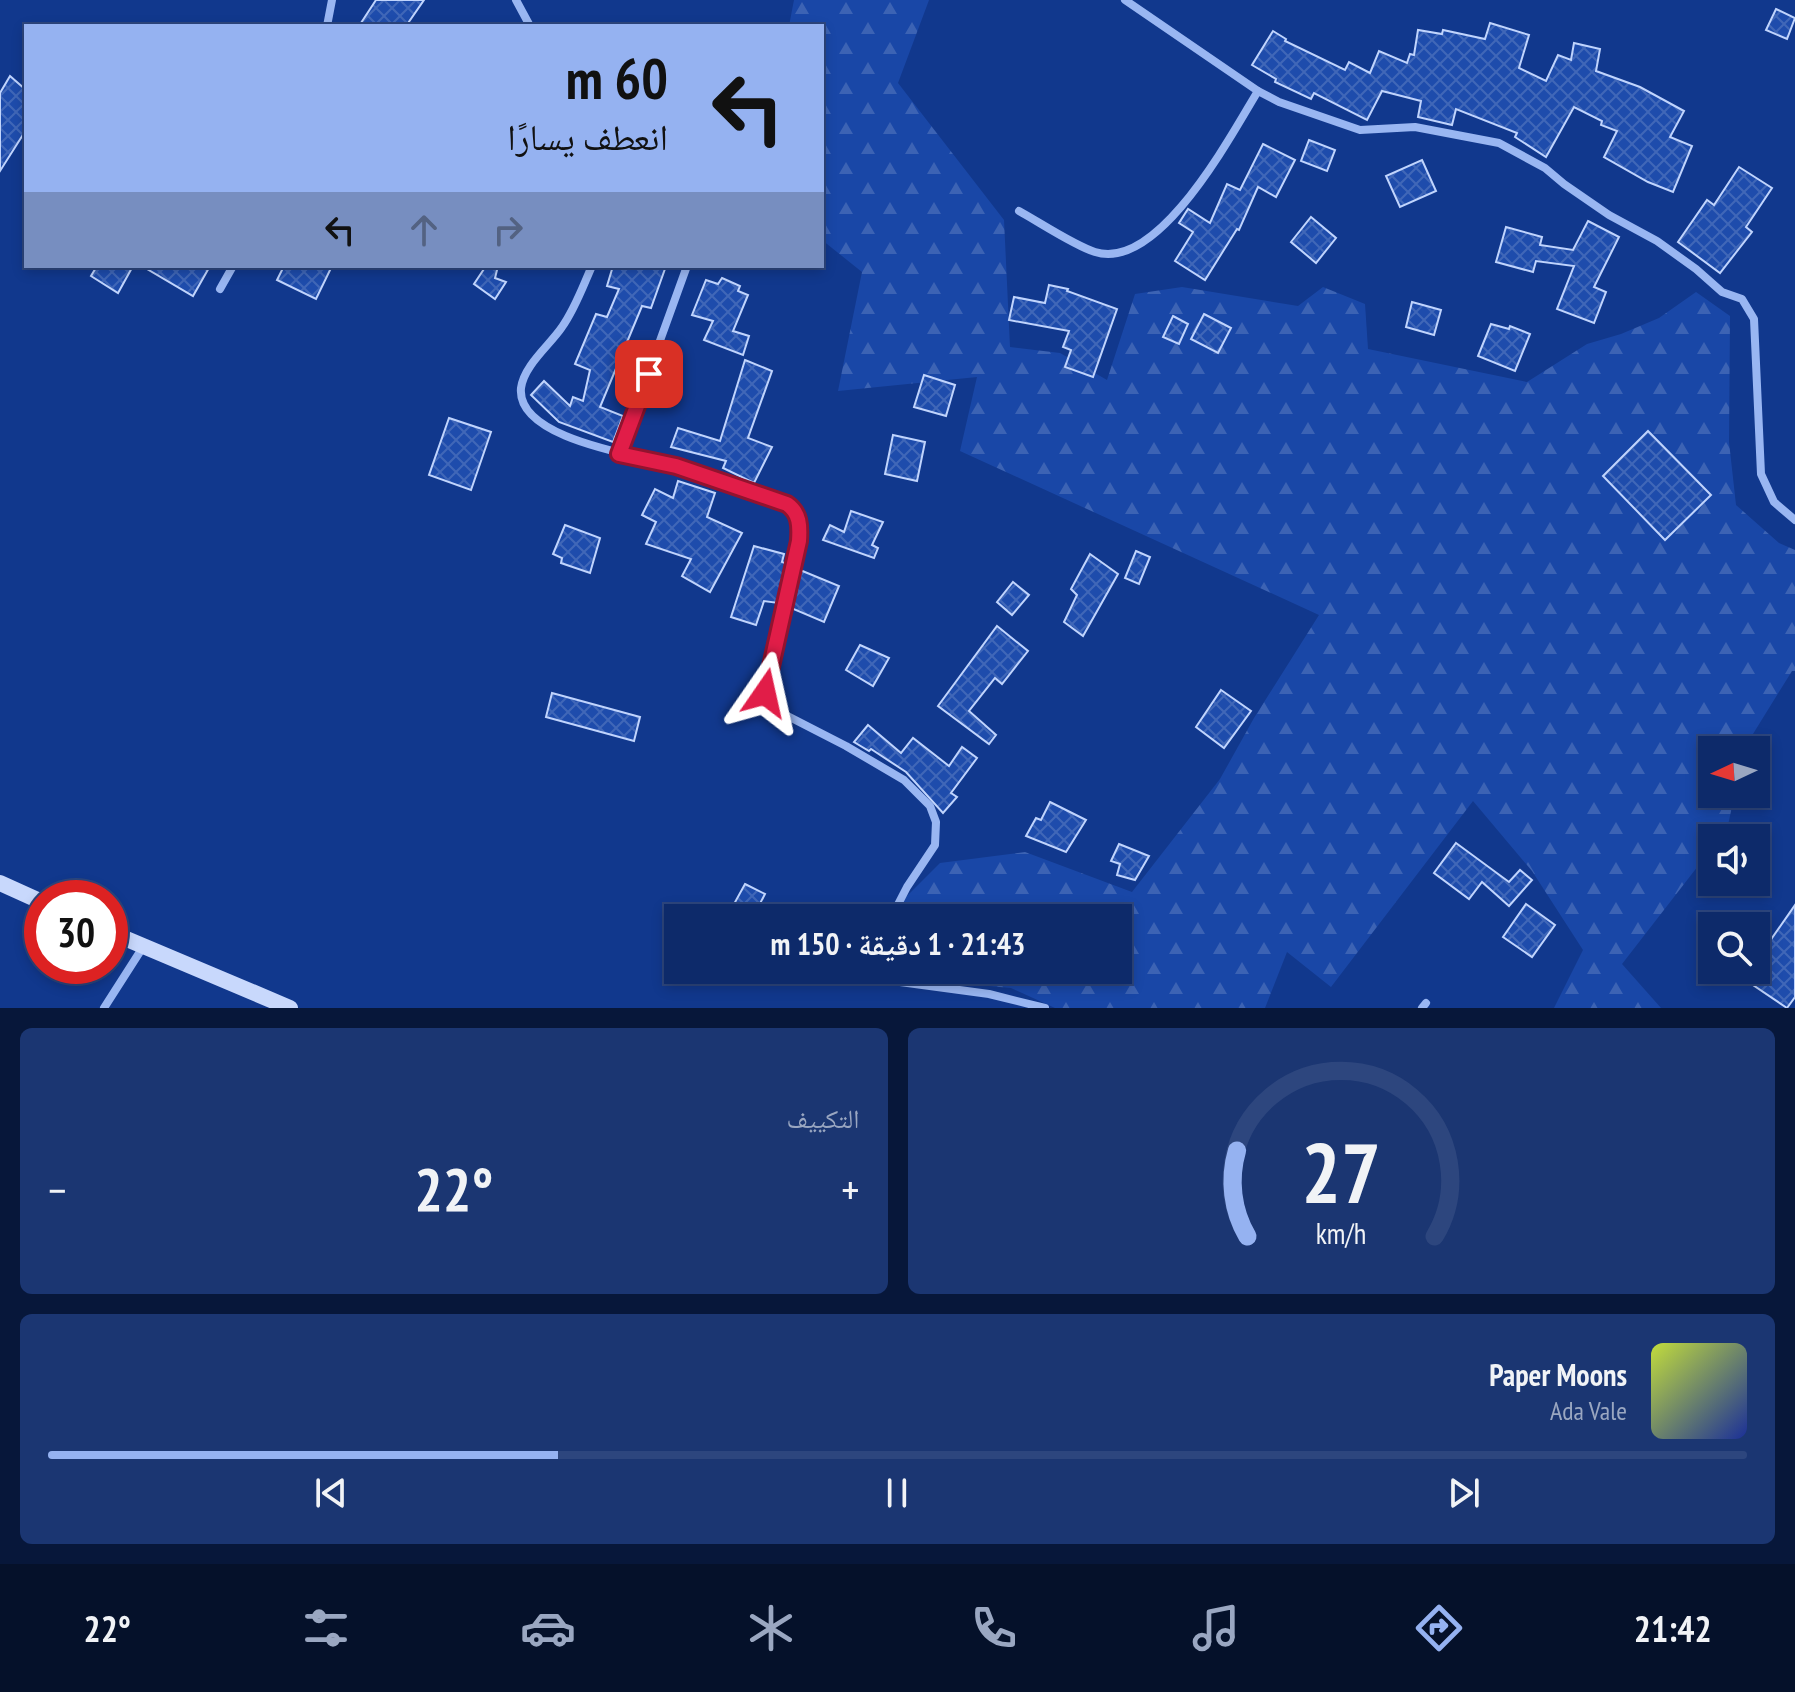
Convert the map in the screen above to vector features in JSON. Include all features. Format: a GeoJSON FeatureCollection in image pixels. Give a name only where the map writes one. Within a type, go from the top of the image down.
{"type":"FeatureCollection","features":[{"type":"Feature","properties":{"kind":"street"},"geometry":{"type":"LineString","coordinates":[[327,24],[332,0]]}},
{"type":"Feature","properties":{"kind":"street"},"geometry":{"type":"LineString","coordinates":[[516,0],[529,24]]}},
{"type":"Feature","properties":{"kind":"street"},"geometry":{"type":"LineString","coordinates":[[1125,0],[1258,91],[1279,102],[1360,130],[1415,127],[1499,143],[1545,168],[1609,215],[1657,241],[1722,292],[1742,299],[1754,319],[1761,474],[1774,502],[1795,520]]}},
{"type":"Feature","properties":{"kind":"street"},"geometry":{"type":"LineString","coordinates":[[1019,211],[1095,252],[1112,254],[1136,248],[1181,207],[1258,91]]}},
{"type":"Feature","properties":{"kind":"street"},"geometry":{"type":"LineString","coordinates":[[220,289],[232,268]]}},
{"type":"Feature","properties":{"kind":"street"},"geometry":{"type":"LineString","coordinates":[[591,268],[564,325],[524,376],[522,399],[538,420],[572,440],[676,466],[787,504],[795,510],[800,529],[799,541],[765,693],[772,708],[904,780],[930,806],[936,822],[935,845],[898,904]]}},
{"type":"Feature","properties":{"kind":"street"},"geometry":{"type":"LineString","coordinates":[[619,454],[686,268]]}},
{"type":"Feature","properties":{"kind":"street"},"geometry":{"type":"LineString","coordinates":[[0,883],[24,894]]}},
{"type":"Feature","properties":{"kind":"street"},"geometry":{"type":"LineString","coordinates":[[128,940],[290,1008]]}},
{"type":"Feature","properties":{"kind":"street"},"geometry":{"type":"LineString","coordinates":[[104,1008],[143,947]]}},
{"type":"Feature","properties":{"kind":"street"},"geometry":{"type":"LineString","coordinates":[[915,984],[989,994],[1045,1008]]}},
{"type":"Feature","properties":{"kind":"green space"},"geometry":{"type":"Polygon","coordinates":[[[794,0],[929,0],[898,83],[1004,220],[1010,347],[1060,353],[1107,380],[1135,294],[1182,287],[1298,306],[1323,287],[1365,304],[1368,349],[1527,382],[1587,344],[1659,318],[1696,292],[1730,316],[1729,442],[1736,505],[1779,543],[1795,550],[1795,671],[1792,671],[1752,736],[1698,736],[1698,808],[1732,808],[1728,824],[1698,824],[1698,866],[1622,964],[1661,1008],[1554,1008],[1583,950],[1532,871],[1473,801],[1331,987],[1287,952],[1265,1008],[1055,1008],[1011,988],[966,984],[1132,984],[1132,904],[899,904],[940,863],[1025,852],[1132,892],[1220,779],[1254,718],[1319,615],[960,451],[977,377],[838,391],[862,272],[824,242],[824,24],[789,24],[794,0]]]}},
{"type":"Feature","properties":{"kind":"building"},"geometry":{"type":"Polygon","coordinates":[[[376,0],[424,0],[407,24],[360,24],[376,0]]]}},
{"type":"Feature","properties":{"kind":"building"},"geometry":{"type":"Polygon","coordinates":[[[1776,9],[1795,18],[1787,39],[1766,30],[1776,9]]]}},
{"type":"Feature","properties":{"kind":"building"},"geometry":{"type":"Polygon","coordinates":[[[1490,23],[1529,35],[1519,68],[1546,81],[1558,55],[1571,60],[1574,43],[1600,49],[1596,71],[1640,87],[1684,111],[1670,137],[1692,146],[1673,192],[1604,157],[1617,131],[1601,125],[1602,121],[1574,107],[1546,157],[1515,137],[1517,133],[1456,109],[1452,125],[1418,117],[1421,101],[1382,91],[1367,120],[1314,93],[1311,99],[1275,82],[1276,79],[1252,65],[1273,31],[1285,41],[1345,70],[1349,62],[1370,73],[1379,51],[1407,63],[1410,54],[1414,55],[1418,30],[1442,34],[1443,30],[1485,39],[1490,23]]]}},
{"type":"Feature","properties":{"kind":"building"},"geometry":{"type":"Polygon","coordinates":[[[10,76],[24,88],[24,133],[0,171],[0,93],[10,76]]]}},
{"type":"Feature","properties":{"kind":"building"},"geometry":{"type":"Polygon","coordinates":[[[1309,140],[1335,150],[1327,171],[1301,161],[1309,140]]]}},
{"type":"Feature","properties":{"kind":"building"},"geometry":{"type":"Polygon","coordinates":[[[1263,144],[1295,160],[1276,197],[1258,187],[1239,230],[1205,280],[1175,261],[1193,232],[1179,223],[1188,209],[1210,223],[1227,184],[1240,190],[1263,144]]]}},
{"type":"Feature","properties":{"kind":"building"},"geometry":{"type":"Polygon","coordinates":[[[1422,160],[1436,191],[1400,207],[1386,176],[1422,160]]]}},
{"type":"Feature","properties":{"kind":"building"},"geometry":{"type":"Polygon","coordinates":[[[1739,167],[1772,188],[1746,227],[1752,232],[1720,273],[1678,242],[1707,200],[1714,205],[1739,167]]]}},
{"type":"Feature","properties":{"kind":"building"},"geometry":{"type":"Polygon","coordinates":[[[1311,217],[1336,238],[1316,263],[1291,242],[1311,217]]]}},
{"type":"Feature","properties":{"kind":"building"},"geometry":{"type":"Polygon","coordinates":[[[1588,221],[1619,237],[1594,287],[1606,292],[1594,323],[1557,309],[1574,266],[1536,261],[1533,272],[1496,262],[1506,227],[1542,237],[1540,245],[1573,250],[1588,221]]]}},
{"type":"Feature","properties":{"kind":"building"},"geometry":{"type":"Polygon","coordinates":[[[96,268],[132,268],[118,293],[91,276],[96,268]]]}},
{"type":"Feature","properties":{"kind":"building"},"geometry":{"type":"Polygon","coordinates":[[[145,268],[209,268],[193,296],[145,268]]]}},
{"type":"Feature","properties":{"kind":"building"},"geometry":{"type":"Polygon","coordinates":[[[283,268],[331,268],[316,299],[277,280],[283,268]]]}},
{"type":"Feature","properties":{"kind":"building"},"geometry":{"type":"Polygon","coordinates":[[[485,268],[498,268],[495,278],[506,282],[495,299],[474,284],[485,268]]]}},
{"type":"Feature","properties":{"kind":"building"},"geometry":{"type":"Polygon","coordinates":[[[612,268],[665,268],[651,308],[642,306],[600,407],[623,416],[613,442],[559,422],[531,395],[544,381],[570,406],[573,397],[583,401],[590,370],[575,364],[596,314],[607,317],[619,289],[607,286],[612,268]]]}},
{"type":"Feature","properties":{"kind":"building"},"geometry":{"type":"Polygon","coordinates":[[[722,278],[740,286],[738,291],[748,295],[733,331],[749,336],[743,355],[704,340],[713,321],[692,315],[706,280],[718,284],[722,278]]]}},
{"type":"Feature","properties":{"kind":"building"},"geometry":{"type":"Polygon","coordinates":[[[1049,285],[1068,289],[1117,309],[1093,377],[1065,367],[1071,350],[1063,347],[1069,331],[1009,320],[1014,297],[1045,303],[1049,285]]]}},
{"type":"Feature","properties":{"kind":"building"},"geometry":{"type":"Polygon","coordinates":[[[1412,302],[1441,310],[1434,335],[1406,327],[1412,302]]]}},
{"type":"Feature","properties":{"kind":"building"},"geometry":{"type":"Polygon","coordinates":[[[1204,314],[1231,328],[1218,353],[1191,339],[1204,314]]]}},
{"type":"Feature","properties":{"kind":"building"},"geometry":{"type":"Polygon","coordinates":[[[1173,316],[1188,324],[1179,344],[1163,337],[1173,316]]]}},
{"type":"Feature","properties":{"kind":"building"},"geometry":{"type":"Polygon","coordinates":[[[1491,324],[1509,329],[1510,326],[1530,334],[1515,371],[1478,356],[1491,324]]]}},
{"type":"Feature","properties":{"kind":"building"},"geometry":{"type":"Polygon","coordinates":[[[745,360],[772,371],[748,438],[772,447],[754,483],[723,468],[726,461],[671,447],[678,428],[720,441],[745,360]]]}},
{"type":"Feature","properties":{"kind":"building"},"geometry":{"type":"Polygon","coordinates":[[[924,375],[955,385],[946,416],[914,407],[924,375]]]}},
{"type":"Feature","properties":{"kind":"building"},"geometry":{"type":"Polygon","coordinates":[[[449,418],[491,432],[471,490],[429,475],[449,418]]]}},
{"type":"Feature","properties":{"kind":"building"},"geometry":{"type":"Polygon","coordinates":[[[1648,431],[1711,495],[1665,540],[1603,476],[1648,431]]]}},
{"type":"Feature","properties":{"kind":"building"},"geometry":{"type":"Polygon","coordinates":[[[893,435],[925,442],[917,481],[885,474],[893,435]]]}},
{"type":"Feature","properties":{"kind":"building"},"geometry":{"type":"Polygon","coordinates":[[[678,481],[715,493],[707,517],[742,533],[710,592],[682,576],[691,559],[646,544],[656,522],[642,515],[655,489],[673,498],[678,481]]]}},
{"type":"Feature","properties":{"kind":"building"},"geometry":{"type":"Polygon","coordinates":[[[851,511],[883,522],[872,545],[878,548],[874,558],[823,540],[830,525],[844,532],[851,511]]]}},
{"type":"Feature","properties":{"kind":"building"},"geometry":{"type":"Polygon","coordinates":[[[565,525],[600,538],[590,573],[561,563],[562,558],[553,554],[565,525]]]}},
{"type":"Feature","properties":{"kind":"building"},"geometry":{"type":"Polygon","coordinates":[[[754,546],[784,554],[782,562],[787,564],[778,603],[764,601],[756,625],[731,617],[754,546]]]}},
{"type":"Feature","properties":{"kind":"building"},"geometry":{"type":"Polygon","coordinates":[[[1136,551],[1150,557],[1139,584],[1125,578],[1136,551]]]}},
{"type":"Feature","properties":{"kind":"building"},"geometry":{"type":"Polygon","coordinates":[[[1090,554],[1118,574],[1083,636],[1064,622],[1077,595],[1071,589],[1090,554]]]}},
{"type":"Feature","properties":{"kind":"building"},"geometry":{"type":"Polygon","coordinates":[[[800,570],[839,586],[824,622],[791,608],[800,570]]]}},
{"type":"Feature","properties":{"kind":"building"},"geometry":{"type":"Polygon","coordinates":[[[1013,582],[1029,595],[1012,615],[997,602],[1013,582]]]}},
{"type":"Feature","properties":{"kind":"building"},"geometry":{"type":"Polygon","coordinates":[[[997,626],[1028,651],[1002,684],[995,678],[969,711],[996,735],[989,744],[938,706],[997,626]]]}},
{"type":"Feature","properties":{"kind":"building"},"geometry":{"type":"Polygon","coordinates":[[[860,645],[889,658],[873,686],[846,670],[860,645]]]}},
{"type":"Feature","properties":{"kind":"building"},"geometry":{"type":"Polygon","coordinates":[[[1221,690],[1251,711],[1224,748],[1196,727],[1221,690]]]}},
{"type":"Feature","properties":{"kind":"building"},"geometry":{"type":"Polygon","coordinates":[[[552,693],[640,717],[634,741],[546,717],[552,693]]]}},
{"type":"Feature","properties":{"kind":"building"},"geometry":{"type":"Polygon","coordinates":[[[868,725],[901,753],[913,738],[949,766],[962,747],[977,758],[951,793],[957,797],[943,813],[906,772],[871,749],[869,751],[854,742],[868,725]]]}},
{"type":"Feature","properties":{"kind":"building"},"geometry":{"type":"Polygon","coordinates":[[[1050,802],[1086,820],[1066,852],[1026,836],[1036,818],[1041,820],[1050,802]]]}},
{"type":"Feature","properties":{"kind":"building"},"geometry":{"type":"Polygon","coordinates":[[[1456,843],[1509,882],[1520,870],[1532,880],[1509,906],[1482,882],[1469,899],[1434,873],[1456,843]]]}},
{"type":"Feature","properties":{"kind":"building"},"geometry":{"type":"Polygon","coordinates":[[[1119,844],[1149,856],[1135,880],[1117,875],[1120,864],[1111,861],[1119,844]]]}},
{"type":"Feature","properties":{"kind":"building"},"geometry":{"type":"Polygon","coordinates":[[[745,884],[765,894],[760,904],[734,904],[745,884]]]}},
{"type":"Feature","properties":{"kind":"building"},"geometry":{"type":"Polygon","coordinates":[[[1526,904],[1555,925],[1532,957],[1503,937],[1526,904]]]}},
{"type":"Feature","properties":{"kind":"building"},"geometry":{"type":"Polygon","coordinates":[[[1795,905],[1795,997],[1787,1008],[1751,984],[1770,984],[1770,941],[1795,905]]]}},
{"type":"Feature","properties":{"kind":"route"},"geometry":{"type":"LineString","coordinates":[[649,374],[619,454],[676,466],[787,504],[795,510],[798,518],[799,541],[765,693]]}}]}
